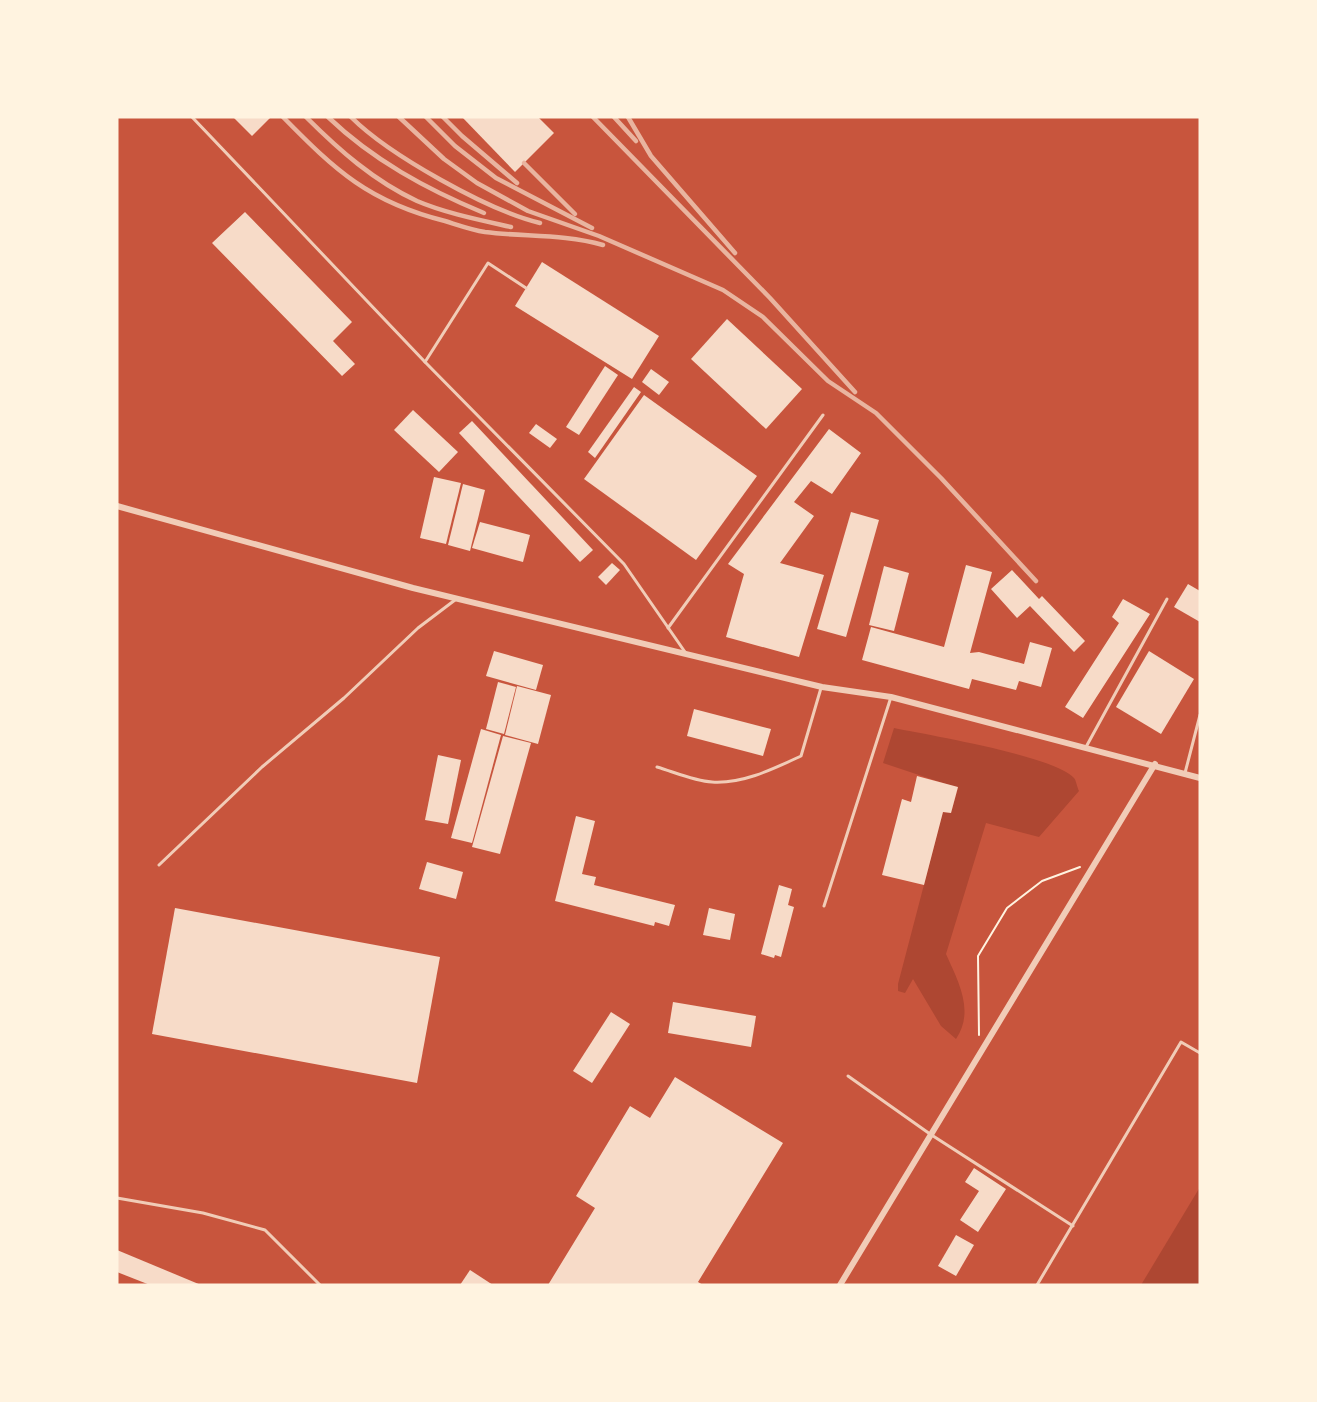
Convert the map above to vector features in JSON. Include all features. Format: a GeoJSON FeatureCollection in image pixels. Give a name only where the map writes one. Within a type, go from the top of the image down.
{"type":"FeatureCollection","features":[{"type":"Feature","properties":{"kind":"street"},"geometry":{"type":"LineString","coordinates":[[117,506],[457,599],[685,652],[822,687],[891,697],[1200,778]]}},
{"type":"Feature","properties":{"kind":"street"},"geometry":{"type":"LineString","coordinates":[[840,1285],[1155,765]]}},
{"type":"Feature","properties":{"kind":"lane"},"geometry":{"type":"LineString","coordinates":[[192,117],[425,362],[624,564],[685,652]]}},
{"type":"Feature","properties":{"kind":"lane"},"geometry":{"type":"LineString","coordinates":[[425,362],[488,263],[526,288]]}},
{"type":"Feature","properties":{"kind":"lane"},"geometry":{"type":"LineString","coordinates":[[668,628],[823,415]]}},
{"type":"Feature","properties":{"kind":"lane"},"geometry":{"type":"LineString","coordinates":[[159,865],[262,767],[344,698],[418,628],[457,599]]}},
{"type":"Feature","properties":{"kind":"lane"},"geometry":{"type":"LineString","coordinates":[[1086,747],[1167,599]]}},
{"type":"Feature","properties":{"kind":"lane"},"geometry":{"type":"LineString","coordinates":[[657,767],[710,782],[739,780],[801,756],[822,687]]}},
{"type":"Feature","properties":{"kind":"lane"},"geometry":{"type":"LineString","coordinates":[[824,906],[891,697]]}},
{"type":"Feature","properties":{"kind":"lane"},"geometry":{"type":"LineString","coordinates":[[1185,773],[1200,715]]}},
{"type":"Feature","properties":{"kind":"lane"},"geometry":{"type":"LineString","coordinates":[[1037,1285],[1180,1042],[1200,1053]]}},
{"type":"Feature","properties":{"kind":"lane"},"geometry":{"type":"LineString","coordinates":[[848,1076],[930,1134],[1073,1226]]}},
{"type":"Feature","properties":{"kind":"lane"},"geometry":{"type":"LineString","coordinates":[[117,1198],[203,1213],[266,1230],[321,1285]]}},
{"type":"Feature","properties":{"kind":"path"},"geometry":{"type":"LineString","coordinates":[[978,1056],[978,956],[995,927],[1007,908],[1042,881],[1097,860]]}},
{"type":"Feature","properties":{"kind":"shaded area"},"geometry":{"type":"Polygon","coordinates":[[[894,728],[990,747],[1043,762],[1074,778],[1079,791],[1039,837],[986,823],[946,954],[963,996],[964,1018],[956,1039],[941,1026],[913,979],[905,993],[898,991],[898,984],[943,812],[951,813],[958,788],[883,763],[894,728]]]}},
{"type":"Feature","properties":{"kind":"shaded area"},"geometry":{"type":"Polygon","coordinates":[[[1200,1187],[1200,1285],[1141,1285],[1200,1187]]]}},
{"type":"Feature","properties":{"kind":"building"},"geometry":{"type":"Polygon","coordinates":[[[233,117],[271,117],[252,136],[233,117]]]}},
{"type":"Feature","properties":{"kind":"building"},"geometry":{"type":"Polygon","coordinates":[[[462,117],[538,117],[554,133],[515,172],[462,117]]]}},
{"type":"Feature","properties":{"kind":"building"},"geometry":{"type":"Polygon","coordinates":[[[245,212],[352,322],[333,341],[355,364],[342,376],[212,243],[245,212]]]}},
{"type":"Feature","properties":{"kind":"building"},"geometry":{"type":"Polygon","coordinates":[[[542,262],[659,336],[632,379],[515,306],[542,262]]]}},
{"type":"Feature","properties":{"kind":"building"},"geometry":{"type":"Polygon","coordinates":[[[727,319],[802,389],[766,429],[691,359],[727,319]]]}},
{"type":"Feature","properties":{"kind":"building"},"geometry":{"type":"Polygon","coordinates":[[[605,366],[618,375],[579,435],[566,427],[605,366]]]}},
{"type":"Feature","properties":{"kind":"building"},"geometry":{"type":"Polygon","coordinates":[[[651,369],[669,382],[659,395],[642,382],[651,369]]]}},
{"type":"Feature","properties":{"kind":"building"},"geometry":{"type":"Polygon","coordinates":[[[634,387],[641,392],[595,458],[588,452],[634,387]]]}},
{"type":"Feature","properties":{"kind":"building"},"geometry":{"type":"Polygon","coordinates":[[[644,395],[757,476],[696,560],[584,479],[644,395]]]}},
{"type":"Feature","properties":{"kind":"building"},"geometry":{"type":"Polygon","coordinates":[[[413,410],[458,452],[439,472],[394,430],[413,410]]]}},
{"type":"Feature","properties":{"kind":"building"},"geometry":{"type":"Polygon","coordinates":[[[472,421],[593,550],[580,562],[459,433],[472,421]]]}},
{"type":"Feature","properties":{"kind":"building"},"geometry":{"type":"Polygon","coordinates":[[[536,424],[557,439],[550,448],[529,433],[536,424]]]}},
{"type":"Feature","properties":{"kind":"building"},"geometry":{"type":"Polygon","coordinates":[[[829,429],[861,453],[832,494],[811,481],[794,502],[814,516],[780,563],[824,575],[799,657],[726,637],[744,574],[728,564],[829,429]]]}},
{"type":"Feature","properties":{"kind":"building"},"geometry":{"type":"Polygon","coordinates":[[[434,477],[461,483],[446,544],[420,538],[434,477]]]}},
{"type":"Feature","properties":{"kind":"building"},"geometry":{"type":"Polygon","coordinates":[[[463,484],[485,490],[470,551],[448,545],[463,484]]]}},
{"type":"Feature","properties":{"kind":"building"},"geometry":{"type":"Polygon","coordinates":[[[851,512],[879,520],[846,637],[817,629],[851,512]]]}},
{"type":"Feature","properties":{"kind":"building"},"geometry":{"type":"Polygon","coordinates":[[[480,522],[530,535],[523,562],[472,548],[480,522]]]}},
{"type":"Feature","properties":{"kind":"building"},"geometry":{"type":"Polygon","coordinates":[[[612,563],[620,570],[606,585],[598,577],[612,563]]]}},
{"type":"Feature","properties":{"kind":"building"},"geometry":{"type":"Polygon","coordinates":[[[966,565],[992,572],[970,653],[979,652],[1024,664],[1030,642],[1052,648],[1041,687],[1019,681],[1016,690],[972,679],[969,689],[862,660],[871,627],[944,647],[966,565]]]}},
{"type":"Feature","properties":{"kind":"building"},"geometry":{"type":"Polygon","coordinates":[[[884,566],[909,573],[894,631],[869,625],[884,566]]]}},
{"type":"Feature","properties":{"kind":"building"},"geometry":{"type":"Polygon","coordinates":[[[1012,570],[1039,599],[1042,596],[1085,641],[1074,652],[1030,606],[1017,618],[991,589],[1012,570]]]}},
{"type":"Feature","properties":{"kind":"building"},"geometry":{"type":"Polygon","coordinates":[[[1188,584],[1200,591],[1200,622],[1174,607],[1188,584]]]}},
{"type":"Feature","properties":{"kind":"building"},"geometry":{"type":"Polygon","coordinates":[[[1123,599],[1150,614],[1083,718],[1065,707],[1119,623],[1112,617],[1123,599]]]}},
{"type":"Feature","properties":{"kind":"building"},"geometry":{"type":"Polygon","coordinates":[[[494,651],[543,665],[536,690],[486,676],[494,651]]]}},
{"type":"Feature","properties":{"kind":"building"},"geometry":{"type":"Polygon","coordinates":[[[1149,651],[1194,679],[1161,734],[1116,707],[1149,651]]]}},
{"type":"Feature","properties":{"kind":"building"},"geometry":{"type":"Polygon","coordinates":[[[498,682],[516,687],[504,734],[486,729],[498,682]]]}},
{"type":"Feature","properties":{"kind":"building"},"geometry":{"type":"Polygon","coordinates":[[[517,686],[551,695],[538,744],[505,735],[517,686]]]}},
{"type":"Feature","properties":{"kind":"building"},"geometry":{"type":"Polygon","coordinates":[[[694,709],[771,729],[763,756],[687,736],[694,709]]]}},
{"type":"Feature","properties":{"kind":"building"},"geometry":{"type":"Polygon","coordinates":[[[481,729],[501,735],[472,843],[451,838],[481,729]]]}},
{"type":"Feature","properties":{"kind":"building"},"geometry":{"type":"Polygon","coordinates":[[[503,736],[531,743],[500,854],[472,847],[503,736]]]}},
{"type":"Feature","properties":{"kind":"building"},"geometry":{"type":"Polygon","coordinates":[[[438,755],[461,760],[448,824],[425,820],[438,755]]]}},
{"type":"Feature","properties":{"kind":"building"},"geometry":{"type":"Polygon","coordinates":[[[917,776],[958,787],[951,813],[943,812],[924,885],[882,875],[902,799],[911,802],[917,776]]]}},
{"type":"Feature","properties":{"kind":"building"},"geometry":{"type":"Polygon","coordinates":[[[576,816],[595,821],[582,874],[596,877],[594,885],[675,905],[669,926],[655,922],[654,926],[555,901],[576,816]]]}},
{"type":"Feature","properties":{"kind":"building"},"geometry":{"type":"Polygon","coordinates":[[[427,862],[463,872],[456,899],[419,889],[427,862]]]}},
{"type":"Feature","properties":{"kind":"building"},"geometry":{"type":"Polygon","coordinates":[[[779,885],[792,889],[788,905],[794,907],[781,957],[775,955],[774,958],[761,954],[779,885]]]}},
{"type":"Feature","properties":{"kind":"building"},"geometry":{"type":"Polygon","coordinates":[[[175,908],[440,957],[417,1083],[152,1034],[175,908]]]}},
{"type":"Feature","properties":{"kind":"building"},"geometry":{"type":"Polygon","coordinates":[[[709,908],[735,914],[730,940],[703,935],[709,908]]]}},
{"type":"Feature","properties":{"kind":"building"},"geometry":{"type":"Polygon","coordinates":[[[673,1002],[756,1016],[751,1047],[668,1033],[673,1002]]]}},
{"type":"Feature","properties":{"kind":"building"},"geometry":{"type":"Polygon","coordinates":[[[611,1012],[630,1024],[592,1083],[573,1071],[611,1012]]]}},
{"type":"Feature","properties":{"kind":"building"},"geometry":{"type":"Polygon","coordinates":[[[675,1077],[783,1143],[698,1282],[703,1285],[548,1285],[595,1208],[576,1196],[630,1106],[650,1118],[675,1077]]]}},
{"type":"Feature","properties":{"kind":"building"},"geometry":{"type":"Polygon","coordinates":[[[974,1168],[1006,1189],[978,1232],[960,1220],[979,1191],[965,1182],[974,1168]]]}},
{"type":"Feature","properties":{"kind":"building"},"geometry":{"type":"Polygon","coordinates":[[[956,1235],[974,1245],[956,1276],[938,1266],[956,1235]]]}},
{"type":"Feature","properties":{"kind":"building"},"geometry":{"type":"Polygon","coordinates":[[[117,1250],[201,1285],[150,1285],[117,1272],[117,1250]]]}},
{"type":"Feature","properties":{"kind":"building"},"geometry":{"type":"Polygon","coordinates":[[[470,1270],[493,1285],[460,1285],[470,1270]]]}},
{"type":"Feature","properties":{"kind":"railway"},"geometry":{"type":"LineString","coordinates":[[283,117],[338,169],[374,194],[395,204],[480,231],[574,239],[603,245]]}},
{"type":"Feature","properties":{"kind":"railway"},"geometry":{"type":"LineString","coordinates":[[306,117],[358,164],[401,193],[439,209],[511,227]]}},
{"type":"Feature","properties":{"kind":"railway"},"geometry":{"type":"LineString","coordinates":[[328,117],[363,147],[401,172],[441,194],[484,213]]}},
{"type":"Feature","properties":{"kind":"railway"},"geometry":{"type":"LineString","coordinates":[[351,117],[389,148],[441,180],[494,207],[540,223]]}},
{"type":"Feature","properties":{"kind":"railway"},"geometry":{"type":"LineString","coordinates":[[399,117],[444,159],[477,183],[528,211],[599,236],[723,290],[763,317],[828,381],[876,413],[941,478],[1036,581]]}},
{"type":"Feature","properties":{"kind":"railway"},"geometry":{"type":"LineString","coordinates":[[426,117],[455,146],[496,178],[592,228]]}},
{"type":"Feature","properties":{"kind":"railway"},"geometry":{"type":"LineString","coordinates":[[443,117],[517,183]]}},
{"type":"Feature","properties":{"kind":"railway"},"geometry":{"type":"LineString","coordinates":[[593,117],[770,298],[855,392]]}},
{"type":"Feature","properties":{"kind":"railway"},"geometry":{"type":"LineString","coordinates":[[614,117],[636,141]]}},
{"type":"Feature","properties":{"kind":"railway"},"geometry":{"type":"LineString","coordinates":[[628,117],[651,156],[735,253]]}},
{"type":"Feature","properties":{"kind":"railway"},"geometry":{"type":"LineString","coordinates":[[524,163],[575,214]]}}]}
